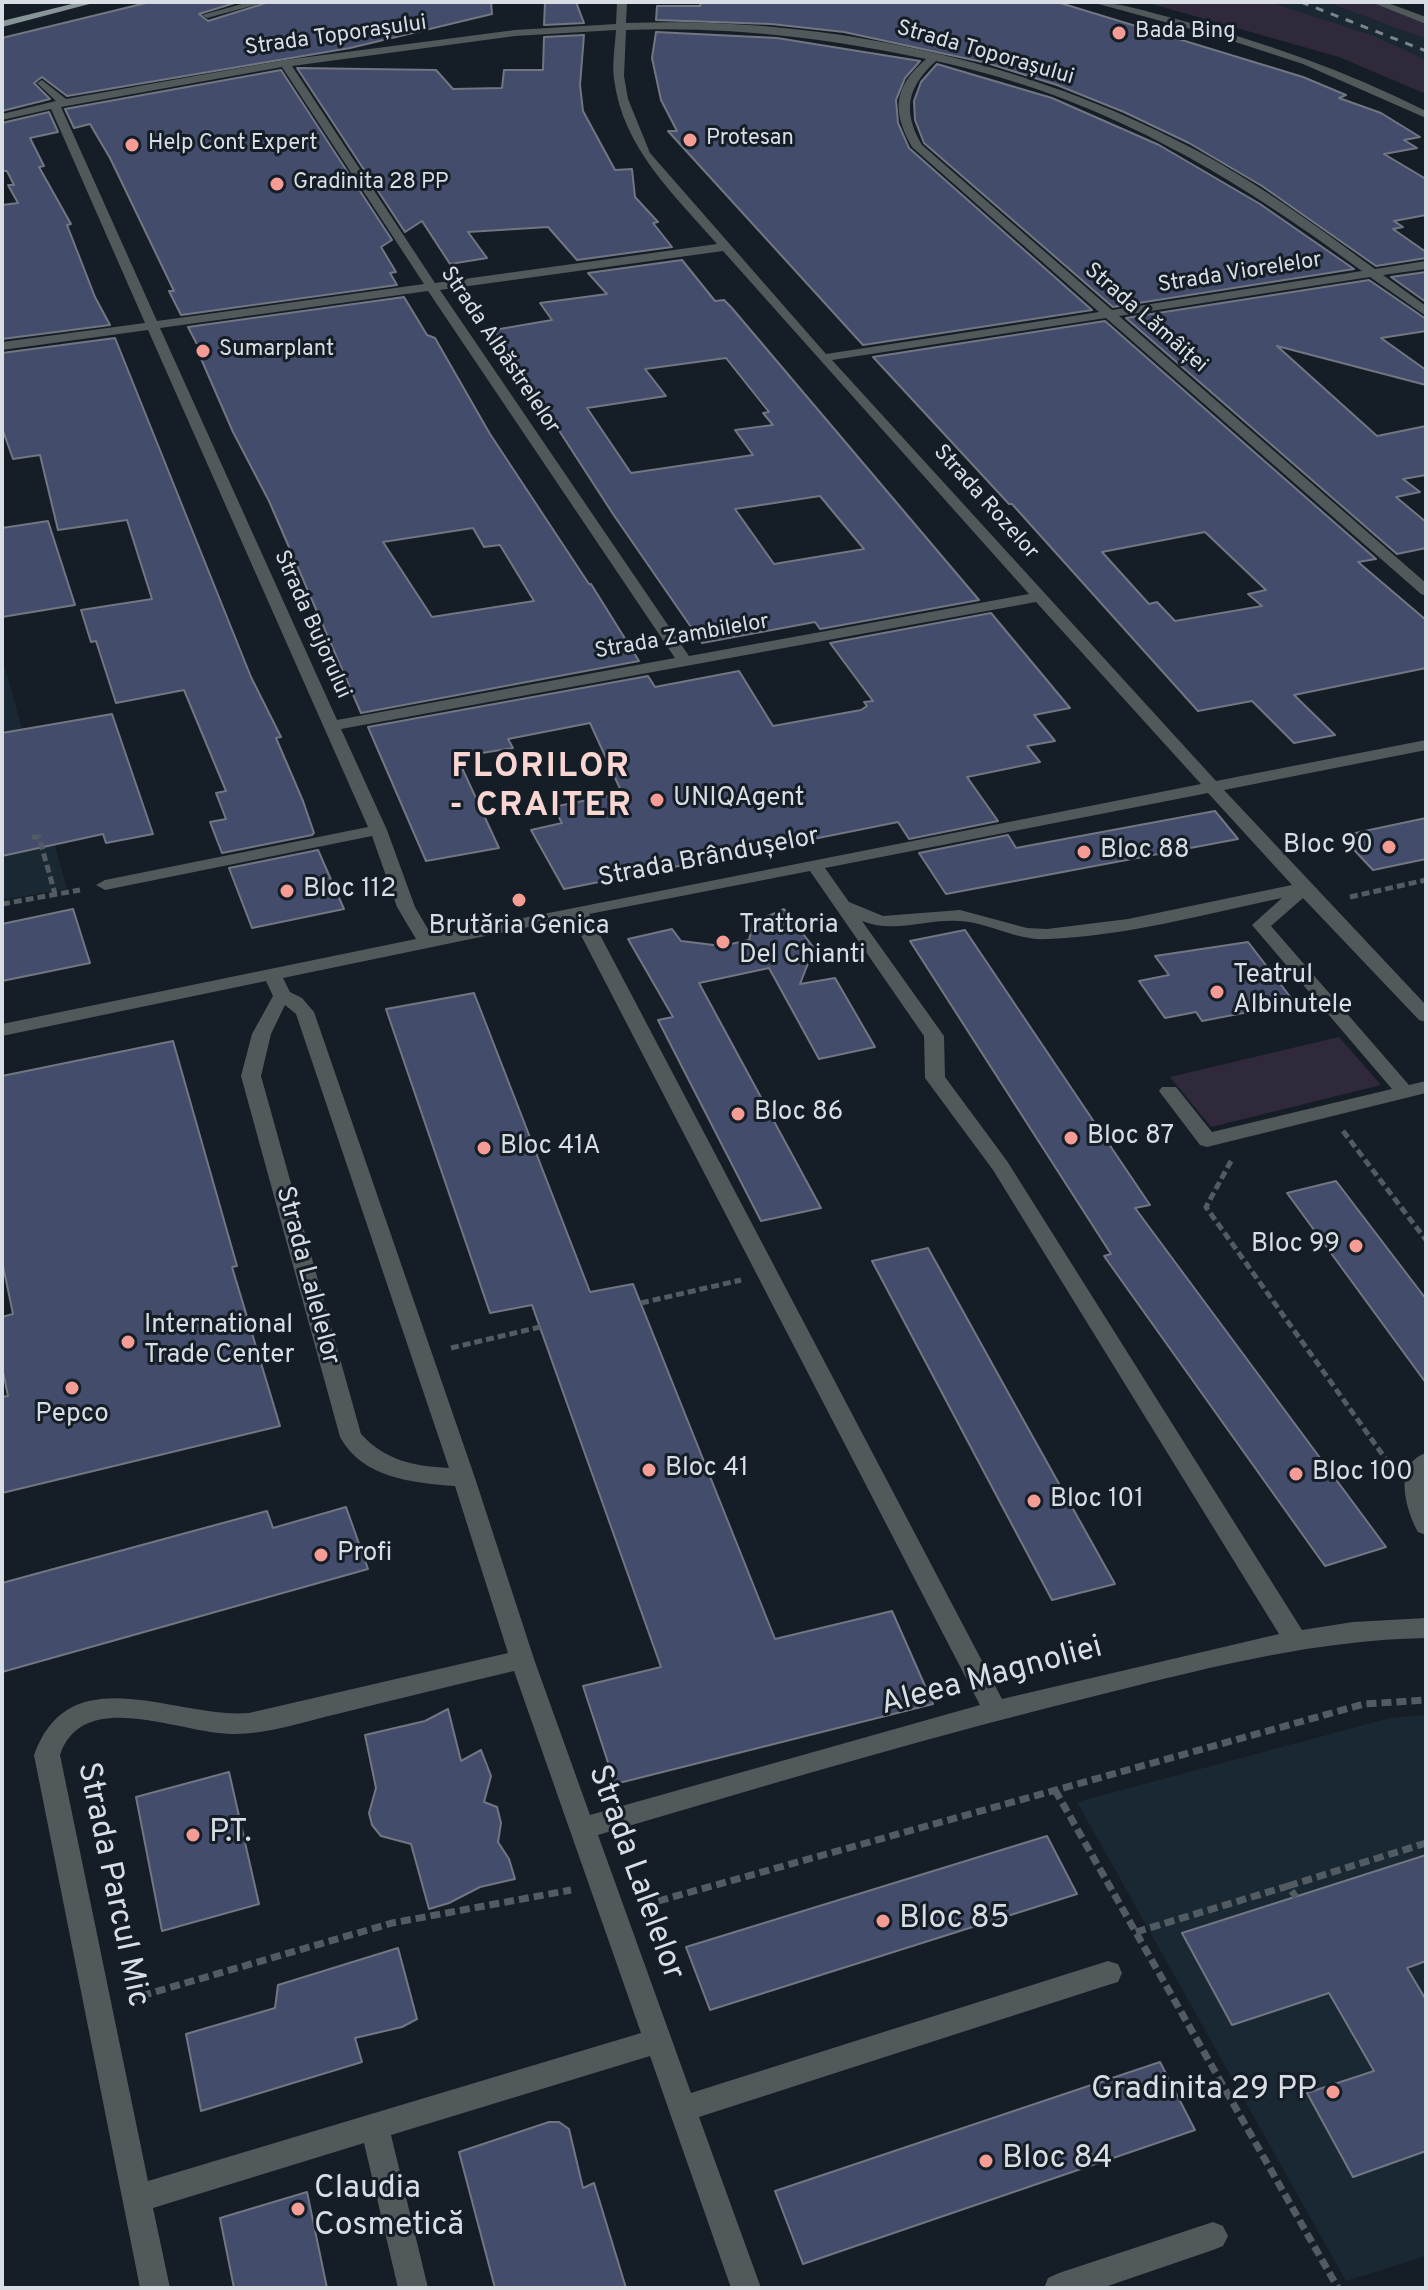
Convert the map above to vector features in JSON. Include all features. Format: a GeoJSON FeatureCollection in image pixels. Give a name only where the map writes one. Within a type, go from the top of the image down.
{"type":"FeatureCollection","features":[{"type":"Feature","properties":{"kind":"main road"},"geometry":{"type":"LineString","coordinates":[[2,15],[55,2]]}},
{"type":"Feature","properties":{"kind":"main road"},"geometry":{"type":"LineString","coordinates":[[2,24],[92,2]]}},
{"type":"Feature","properties":{"kind":"street"},"geometry":{"type":"LineString","coordinates":[[207,15],[261,2]]}},
{"type":"Feature","properties":{"kind":"street","name":"Strada Rozelor"},"geometry":{"type":"LineString","coordinates":[[622,2],[619,76],[623,99],[645,154],[823,358],[1318,904],[1426,1016]]}},
{"type":"Feature","properties":{"kind":"street"},"geometry":{"type":"LineString","coordinates":[[1096,2],[1222,35],[1304,61],[1426,115]]}},
{"type":"Feature","properties":{"kind":"street"},"geometry":{"type":"LineString","coordinates":[[1376,2],[1426,21]]}},
{"type":"Feature","properties":{"kind":"street","name":"Strada Toporașului"},"geometry":{"type":"LineString","coordinates":[[2,117],[58,103],[285,63],[520,33],[621,27],[802,32],[861,40],[936,56],[1077,102],[1174,143],[1215,166],[1426,312]]}},
{"type":"Feature","properties":{"kind":"street","name":"Strada Lămâiței"},"geometry":{"type":"LineString","coordinates":[[936,56],[914,77],[904,96],[903,118],[918,147],[1426,591]]}},
{"type":"Feature","properties":{"kind":"street","name":"Strada Albăstrelelor"},"geometry":{"type":"LineString","coordinates":[[285,63],[432,288],[684,660]]}},
{"type":"Feature","properties":{"kind":"street"},"geometry":{"type":"LineString","coordinates":[[42,83],[58,103]]}},
{"type":"Feature","properties":{"kind":"street","name":"Strada Bujorului"},"geometry":{"type":"LineString","coordinates":[[58,103],[153,326],[378,830],[406,907],[427,943]]}},
{"type":"Feature","properties":{"kind":"street"},"geometry":{"type":"LineString","coordinates":[[2,346],[724,247]]}},
{"type":"Feature","properties":{"kind":"street","name":"Strada Viorelelor"},"geometry":{"type":"LineString","coordinates":[[823,358],[1426,265]]}},
{"type":"Feature","properties":{"kind":"street","name":"Strada Zambilelor"},"geometry":{"type":"LineString","coordinates":[[332,726],[1041,596]]}},
{"type":"Feature","properties":{"kind":"street","name":"Strada Brândușelor"},"geometry":{"type":"LineString","coordinates":[[2,1030],[578,911],[1426,745]]}},
{"type":"Feature","properties":{"kind":"street"},"geometry":{"type":"LineString","coordinates":[[105,885],[378,830]]}},
{"type":"Feature","properties":{"kind":"street"},"geometry":{"type":"LineString","coordinates":[[815,866],[934,1036],[935,1078],[1000,1166],[1295,1639]]}},
{"type":"Feature","properties":{"kind":"street"},"geometry":{"type":"LineString","coordinates":[[843,906],[881,922],[960,915],[1026,933],[1047,934],[1128,924],[1304,888]]}},
{"type":"Feature","properties":{"kind":"street"},"geometry":{"type":"LineString","coordinates":[[1304,888],[1261,925],[1405,1092]]}},
{"type":"Feature","properties":{"kind":"street"},"geometry":{"type":"LineString","coordinates":[[578,911],[995,1709]]}},
{"type":"Feature","properties":{"kind":"street","name":"Strada Lalelelor"},"geometry":{"type":"LineString","coordinates":[[272,974],[282,996],[295,1002],[305,1012],[464,1478],[522,1659],[746,2288]]}},
{"type":"Feature","properties":{"kind":"street","name":"Strada Lalelelor"},"geometry":{"type":"LineString","coordinates":[[282,996],[258,1039],[251,1076],[351,1437],[364,1454],[388,1468],[420,1475],[464,1478]]}},
{"type":"Feature","properties":{"kind":"street"},"geometry":{"type":"LineString","coordinates":[[1169,1091],[1207,1140],[1426,1087]]}},
{"type":"Feature","properties":{"kind":"street"},"geometry":{"type":"LineString","coordinates":[[1426,1462],[1419,1471],[1414,1500],[1426,1526]]}},
{"type":"Feature","properties":{"kind":"street","name":"Aleea Magnoliei"},"geometry":{"type":"LineString","coordinates":[[582,1828],[995,1709],[1295,1639],[1394,1628],[1426,1628]]}},
{"type":"Feature","properties":{"kind":"street","name":"Strada Parcul Mic"},"geometry":{"type":"LineString","coordinates":[[155,2288],[47,1755],[55,1731],[77,1716],[107,1708],[139,1706],[196,1722],[237,1724],[316,1709],[522,1659]]}},
{"type":"Feature","properties":{"kind":"street"},"geometry":{"type":"LineString","coordinates":[[683,2109],[1108,1973]]}},
{"type":"Feature","properties":{"kind":"street"},"geometry":{"type":"LineString","coordinates":[[139,2198],[658,2041]]}},
{"type":"Feature","properties":{"kind":"street"},"geometry":{"type":"LineString","coordinates":[[375,2127],[413,2288]]}},
{"type":"Feature","properties":{"kind":"street"},"geometry":{"type":"LineString","coordinates":[[1059,2288],[1213,2236]]}},
{"type":"Feature","properties":{"kind":"path"},"geometry":{"type":"LineString","coordinates":[[32,837],[39,837],[55,894]]}},
{"type":"Feature","properties":{"kind":"path"},"geometry":{"type":"LineString","coordinates":[[1318,904],[1426,880]]}},
{"type":"Feature","properties":{"kind":"path"},"geometry":{"type":"LineString","coordinates":[[2,904],[105,885]]}},
{"type":"Feature","properties":{"kind":"path"},"geometry":{"type":"LineString","coordinates":[[1327,1111],[1426,1240]]}},
{"type":"Feature","properties":{"kind":"path"},"geometry":{"type":"LineString","coordinates":[[1247,1130],[1206,1207],[1414,1500]]}},
{"type":"Feature","properties":{"kind":"path"},"geometry":{"type":"LineString","coordinates":[[641,1303],[768,1274]]}},
{"type":"Feature","properties":{"kind":"path"},"geometry":{"type":"LineString","coordinates":[[422,1355],[540,1327]]}},
{"type":"Feature","properties":{"kind":"path"},"geometry":{"type":"LineString","coordinates":[[613,1914],[1364,1704],[1426,1700]]}},
{"type":"Feature","properties":{"kind":"path"},"geometry":{"type":"LineString","coordinates":[[1055,1790],[1338,2288]]}},
{"type":"Feature","properties":{"kind":"path"},"geometry":{"type":"LineString","coordinates":[[1136,1932],[1426,1843]]}},
{"type":"Feature","properties":{"kind":"path"},"geometry":{"type":"LineString","coordinates":[[100,2008],[392,1923],[602,1885]]}},
{"type":"Feature","properties":{"kind":"path"},"geometry":{"type":"LineString","coordinates":[[1288,1886],[1296,1897]]}},
{"type":"Feature","properties":{"kind":"shaded area"},"geometry":{"type":"Polygon","coordinates":[[[1145,2],[1269,2],[1374,36],[1426,60],[1426,94],[1339,57],[1145,2]]]}},
{"type":"Feature","properties":{"kind":"shaded area"},"geometry":{"type":"Polygon","coordinates":[[[1258,2],[1326,2],[1426,39],[1426,64],[1258,2]]]}},
{"type":"Feature","properties":{"kind":"shaded area"},"geometry":{"type":"Polygon","coordinates":[[[1326,2],[1372,2],[1426,23],[1426,39],[1326,2]]]}},
{"type":"Feature","properties":{"kind":"shaded area"},"geometry":{"type":"Polygon","coordinates":[[[2,657],[67,889],[2,900],[2,657]]]}},
{"type":"Feature","properties":{"kind":"shaded area"},"geometry":{"type":"Polygon","coordinates":[[[1339,1037],[1381,1085],[1211,1127],[1170,1077],[1339,1037]]]}},
{"type":"Feature","properties":{"kind":"shaded area","name":"Gradinita 29 PP"},"geometry":{"type":"Polygon","coordinates":[[[1426,1715],[1426,2256],[1346,2281],[1077,1802],[1390,1718],[1426,1715]]]}},
{"type":"Feature","properties":{"kind":"building"},"geometry":{"type":"Polygon","coordinates":[[[150,2],[238,2],[199,14],[208,21],[269,2],[491,2],[492,14],[350,48],[67,96],[42,77],[34,83],[50,99],[2,111],[2,38],[150,2]]]}},
{"type":"Feature","properties":{"kind":"building"},"geometry":{"type":"Polygon","coordinates":[[[545,2],[576,2],[584,23],[544,25],[545,2]]]}},
{"type":"Feature","properties":{"kind":"building"},"geometry":{"type":"Polygon","coordinates":[[[701,2],[1057,2],[1303,77],[1346,95],[1339,98],[1381,113],[1420,137],[1404,140],[1417,148],[1384,154],[1426,179],[1426,215],[1394,221],[1403,227],[1393,229],[1426,252],[1426,258],[1376,266],[1262,186],[1189,143],[1057,85],[987,63],[844,32],[771,24],[656,20],[657,6],[700,6],[701,2]]]}},
{"type":"Feature","properties":{"kind":"building"},"geometry":{"type":"Polygon","coordinates":[[[656,32],[777,38],[920,61],[905,78],[896,100],[898,123],[909,148],[1092,310],[863,345],[668,131],[677,131],[661,100],[652,58],[656,32]]]}},
{"type":"Feature","properties":{"kind":"building"},"geometry":{"type":"Polygon","coordinates":[[[584,35],[580,85],[583,111],[615,170],[632,169],[635,197],[658,222],[653,223],[672,247],[577,260],[548,227],[468,232],[487,258],[450,264],[422,221],[405,232],[297,68],[436,70],[453,89],[502,88],[504,70],[543,70],[544,37],[584,35]]]}},
{"type":"Feature","properties":{"kind":"building"},"geometry":{"type":"Polygon","coordinates":[[[937,64],[1052,98],[1159,145],[1260,204],[1354,269],[1113,307],[924,143],[915,120],[914,101],[921,82],[937,64]]]}},
{"type":"Feature","properties":{"kind":"building"},"geometry":{"type":"Polygon","coordinates":[[[281,70],[392,240],[381,247],[396,272],[390,273],[397,285],[181,315],[169,291],[174,291],[110,158],[90,124],[74,128],[65,109],[281,70]]]}},
{"type":"Feature","properties":{"kind":"building"},"geometry":{"type":"Polygon","coordinates":[[[49,112],[58,132],[30,138],[44,166],[39,167],[71,224],[67,225],[95,297],[110,325],[2,339],[2,205],[18,203],[8,185],[14,185],[7,171],[2,171],[2,123],[49,112]]]}},
{"type":"Feature","properties":{"kind":"building"},"geometry":{"type":"Polygon","coordinates":[[[682,260],[715,301],[724,300],[731,307],[979,600],[820,629],[815,622],[702,643],[613,514],[494,330],[552,320],[540,303],[607,294],[588,273],[682,260]],[[726,358],[645,369],[666,396],[587,408],[631,473],[753,455],[735,430],[773,425],[763,413],[769,412],[726,358]],[[820,496],[735,509],[774,564],[864,549],[820,496]]]}},
{"type":"Feature","properties":{"kind":"building"},"geometry":{"type":"Polygon","coordinates":[[[1426,272],[1426,302],[1391,277],[1426,272]]]}},
{"type":"Feature","properties":{"kind":"building"},"geometry":{"type":"Polygon","coordinates":[[[1369,280],[1426,319],[1426,331],[1381,338],[1426,370],[1426,385],[1277,346],[1377,436],[1426,426],[1426,475],[1403,479],[1420,492],[1396,497],[1426,522],[1426,548],[1397,554],[1126,318],[1369,280]]]}},
{"type":"Feature","properties":{"kind":"building"},"geometry":{"type":"Polygon","coordinates":[[[404,297],[427,335],[435,338],[490,434],[639,661],[361,713],[269,501],[233,432],[188,327],[404,297]],[[473,528],[383,542],[432,617],[534,601],[500,545],[484,547],[473,528]]]}},
{"type":"Feature","properties":{"kind":"building"},"geometry":{"type":"Polygon","coordinates":[[[1105,321],[1376,559],[1358,562],[1426,620],[1426,668],[1294,695],[1335,735],[1294,743],[1252,701],[1198,711],[1012,504],[873,357],[1105,321]],[[1205,532],[1102,552],[1149,604],[1157,602],[1175,621],[1262,606],[1248,594],[1266,590],[1205,532]]]}},
{"type":"Feature","properties":{"kind":"building"},"geometry":{"type":"Polygon","coordinates":[[[115,338],[251,677],[281,737],[276,738],[303,801],[314,833],[312,835],[222,853],[210,822],[226,819],[216,793],[226,791],[184,690],[116,703],[96,641],[91,642],[81,610],[152,599],[127,520],[58,530],[40,455],[13,459],[2,428],[2,353],[115,338]]]}},
{"type":"Feature","properties":{"kind":"building"},"geometry":{"type":"Polygon","coordinates":[[[48,521],[75,605],[2,617],[2,528],[48,521]]]}},
{"type":"Feature","properties":{"kind":"building"},"geometry":{"type":"Polygon","coordinates":[[[991,613],[1070,708],[1034,715],[1055,741],[1027,746],[1040,762],[967,777],[998,821],[909,839],[898,822],[564,889],[531,830],[562,823],[553,807],[622,793],[590,723],[508,739],[513,748],[457,757],[499,848],[426,861],[368,727],[648,676],[655,687],[739,671],[773,726],[861,710],[867,706],[864,702],[873,701],[830,643],[991,613]]]}},
{"type":"Feature","properties":{"kind":"building"},"geometry":{"type":"Polygon","coordinates":[[[112,714],[153,834],[106,843],[103,834],[2,856],[2,733],[112,714]]]}},
{"type":"Feature","properties":{"kind":"building"},"geometry":{"type":"Polygon","coordinates":[[[1215,811],[1238,839],[946,894],[919,853],[1008,835],[1016,848],[1215,811]]]}},
{"type":"Feature","properties":{"kind":"building","name":"Bloc 90"},"geometry":{"type":"Polygon","coordinates":[[[1426,818],[1426,859],[1373,870],[1341,836],[1426,818]]]}},
{"type":"Feature","properties":{"kind":"building","name":"Bloc 112"},"geometry":{"type":"Polygon","coordinates":[[[318,850],[344,909],[252,928],[229,868],[318,850]]]}},
{"type":"Feature","properties":{"kind":"building"},"geometry":{"type":"Polygon","coordinates":[[[73,909],[90,963],[2,981],[2,924],[73,909]]]}},
{"type":"Feature","properties":{"kind":"building"},"geometry":{"type":"Polygon","coordinates":[[[784,909],[814,948],[800,984],[835,978],[875,1047],[819,1059],[769,968],[699,983],[821,1208],[761,1221],[658,1020],[673,1017],[628,939],[672,929],[681,941],[722,946],[749,940],[753,923],[784,909]]]}},
{"type":"Feature","properties":{"kind":"building"},"geometry":{"type":"Polygon","coordinates":[[[965,930],[1150,1205],[1135,1208],[1386,1547],[1325,1566],[1104,1256],[1111,1254],[910,941],[965,930]]]}},
{"type":"Feature","properties":{"kind":"building","name":"Teatrul Albinutele"},"geometry":{"type":"Polygon","coordinates":[[[1248,942],[1295,1003],[1202,1021],[1196,1012],[1165,1018],[1139,981],[1169,975],[1155,956],[1248,942]]]}},
{"type":"Feature","properties":{"kind":"building"},"geometry":{"type":"Polygon","coordinates":[[[474,993],[590,1292],[633,1284],[775,1639],[892,1611],[933,1704],[615,1784],[583,1686],[661,1667],[532,1305],[490,1313],[386,1009],[474,993]]]}},
{"type":"Feature","properties":{"kind":"building"},"geometry":{"type":"Polygon","coordinates":[[[173,1041],[237,1266],[232,1267],[280,1426],[2,1493],[2,1397],[8,1396],[2,1367],[2,1317],[13,1314],[2,1261],[2,1076],[173,1041]]]}},
{"type":"Feature","properties":{"kind":"building","name":"Bloc 99"},"geometry":{"type":"Polygon","coordinates":[[[1336,1181],[1426,1299],[1426,1383],[1287,1193],[1336,1181]]]}},
{"type":"Feature","properties":{"kind":"building"},"geometry":{"type":"Polygon","coordinates":[[[928,1248],[1115,1584],[1052,1600],[872,1261],[928,1248]]]}},
{"type":"Feature","properties":{"kind":"building"},"geometry":{"type":"Polygon","coordinates":[[[346,1507],[368,1569],[2,1672],[2,1583],[267,1511],[273,1528],[346,1507]]]}},
{"type":"Feature","properties":{"kind":"building"},"geometry":{"type":"Polygon","coordinates":[[[448,1709],[461,1761],[481,1750],[491,1776],[484,1802],[497,1807],[501,1823],[498,1842],[509,1859],[515,1879],[480,1887],[449,1903],[429,1909],[411,1844],[381,1836],[372,1825],[369,1813],[376,1788],[365,1735],[425,1721],[448,1709]]]}},
{"type":"Feature","properties":{"kind":"building","name":"P.T."},"geometry":{"type":"Polygon","coordinates":[[[229,1772],[259,1904],[162,1931],[136,1797],[229,1772]]]}},
{"type":"Feature","properties":{"kind":"building","name":"Bloc 85"},"geometry":{"type":"Polygon","coordinates":[[[1047,1836],[1077,1894],[710,2010],[686,1947],[1047,1836]]]}},
{"type":"Feature","properties":{"kind":"building","name":"Gradinita 29 PP"},"geometry":{"type":"Polygon","coordinates":[[[1426,1855],[1426,1961],[1407,1968],[1426,2000],[1426,2151],[1353,2177],[1307,2093],[1374,2071],[1329,1993],[1232,2025],[1182,1933],[1426,1855]]]}},
{"type":"Feature","properties":{"kind":"building"},"geometry":{"type":"Polygon","coordinates":[[[398,1948],[417,2019],[402,2027],[355,2038],[362,2062],[201,2111],[186,2034],[275,2008],[278,1985],[398,1948]]]}},
{"type":"Feature","properties":{"kind":"building","name":"Bloc 84"},"geometry":{"type":"Polygon","coordinates":[[[1160,2062],[1195,2130],[803,2264],[775,2191],[1160,2062]]]}},
{"type":"Feature","properties":{"kind":"building"},"geometry":{"type":"Polygon","coordinates":[[[549,2122],[559,2122],[569,2129],[583,2188],[594,2183],[626,2288],[495,2288],[459,2152],[549,2122]]]}},
{"type":"Feature","properties":{"kind":"building"},"geometry":{"type":"Polygon","coordinates":[[[307,2192],[327,2288],[234,2288],[220,2218],[307,2192]]]}},
{"type":"Feature","properties":{"kind":"railway"},"geometry":{"type":"LineString","coordinates":[[1301,2],[1426,51]]}},
{"type":"Feature","properties":{"kind":"place","name":"Bada Bing"},"geometry":{"type":"Point","coordinates":[1119,33]}},
{"type":"Feature","properties":{"kind":"place","name":"Protesan"},"geometry":{"type":"Point","coordinates":[690,140]}},
{"type":"Feature","properties":{"kind":"place","name":"Help Cont Expert"},"geometry":{"type":"Point","coordinates":[132,145]}},
{"type":"Feature","properties":{"kind":"place","name":"Gradinita 28 PP"},"geometry":{"type":"Point","coordinates":[277,184]}},
{"type":"Feature","properties":{"kind":"place","name":"Sumarplant"},"geometry":{"type":"Point","coordinates":[203,351]}},
{"type":"Feature","properties":{"kind":"place","name":"UNIQAgent"},"geometry":{"type":"Point","coordinates":[657,800]}},
{"type":"Feature","properties":{"kind":"place","name":"Bloc 90"},"geometry":{"type":"Point","coordinates":[1389,847]}},
{"type":"Feature","properties":{"kind":"place","name":"Bloc 88"},"geometry":{"type":"Point","coordinates":[1084,852]}},
{"type":"Feature","properties":{"kind":"place","name":"Bloc 112"},"geometry":{"type":"Point","coordinates":[287,891]}},
{"type":"Feature","properties":{"kind":"place","name":"Brutăria Genica"},"geometry":{"type":"Point","coordinates":[519,900]}},
{"type":"Feature","properties":{"kind":"place","name":"Trattoria Del Chianti"},"geometry":{"type":"Point","coordinates":[723,942]}},
{"type":"Feature","properties":{"kind":"place","name":"Teatrul Albinutele"},"geometry":{"type":"Point","coordinates":[1217,992]}},
{"type":"Feature","properties":{"kind":"place","name":"Bloc 86"},"geometry":{"type":"Point","coordinates":[738,1114]}},
{"type":"Feature","properties":{"kind":"place","name":"Bloc 87"},"geometry":{"type":"Point","coordinates":[1071,1138]}},
{"type":"Feature","properties":{"kind":"place","name":"Bloc 41A"},"geometry":{"type":"Point","coordinates":[484,1148]}},
{"type":"Feature","properties":{"kind":"place","name":"Bloc 99"},"geometry":{"type":"Point","coordinates":[1356,1246]}},
{"type":"Feature","properties":{"kind":"place","name":"International Trade Center"},"geometry":{"type":"Point","coordinates":[128,1342]}},
{"type":"Feature","properties":{"kind":"place","name":"Pepco"},"geometry":{"type":"Point","coordinates":[72,1388]}},
{"type":"Feature","properties":{"kind":"place","name":"Bloc 41"},"geometry":{"type":"Point","coordinates":[649,1470]}},
{"type":"Feature","properties":{"kind":"place","name":"Bloc 100"},"geometry":{"type":"Point","coordinates":[1296,1474]}},
{"type":"Feature","properties":{"kind":"place","name":"Bloc 101"},"geometry":{"type":"Point","coordinates":[1034,1501]}},
{"type":"Feature","properties":{"kind":"place","name":"Profi"},"geometry":{"type":"Point","coordinates":[321,1555]}},
{"type":"Feature","properties":{"kind":"place","name":"P.T."},"geometry":{"type":"Point","coordinates":[193,1835]}},
{"type":"Feature","properties":{"kind":"place","name":"Bloc 85"},"geometry":{"type":"Point","coordinates":[883,1921]}},
{"type":"Feature","properties":{"kind":"place","name":"Gradinita 29 PP"},"geometry":{"type":"Point","coordinates":[1333,2092]}},
{"type":"Feature","properties":{"kind":"place","name":"Bloc 84"},"geometry":{"type":"Point","coordinates":[986,2161]}},
{"type":"Feature","properties":{"kind":"place","name":"Claudia Cosmetică"},"geometry":{"type":"Point","coordinates":[298,2209]}},
{"type":"Feature","properties":{"kind":"district","name":"FLORILOR - CRAITER"},"geometry":{"type":"Point","coordinates":[541,788]}}]}
